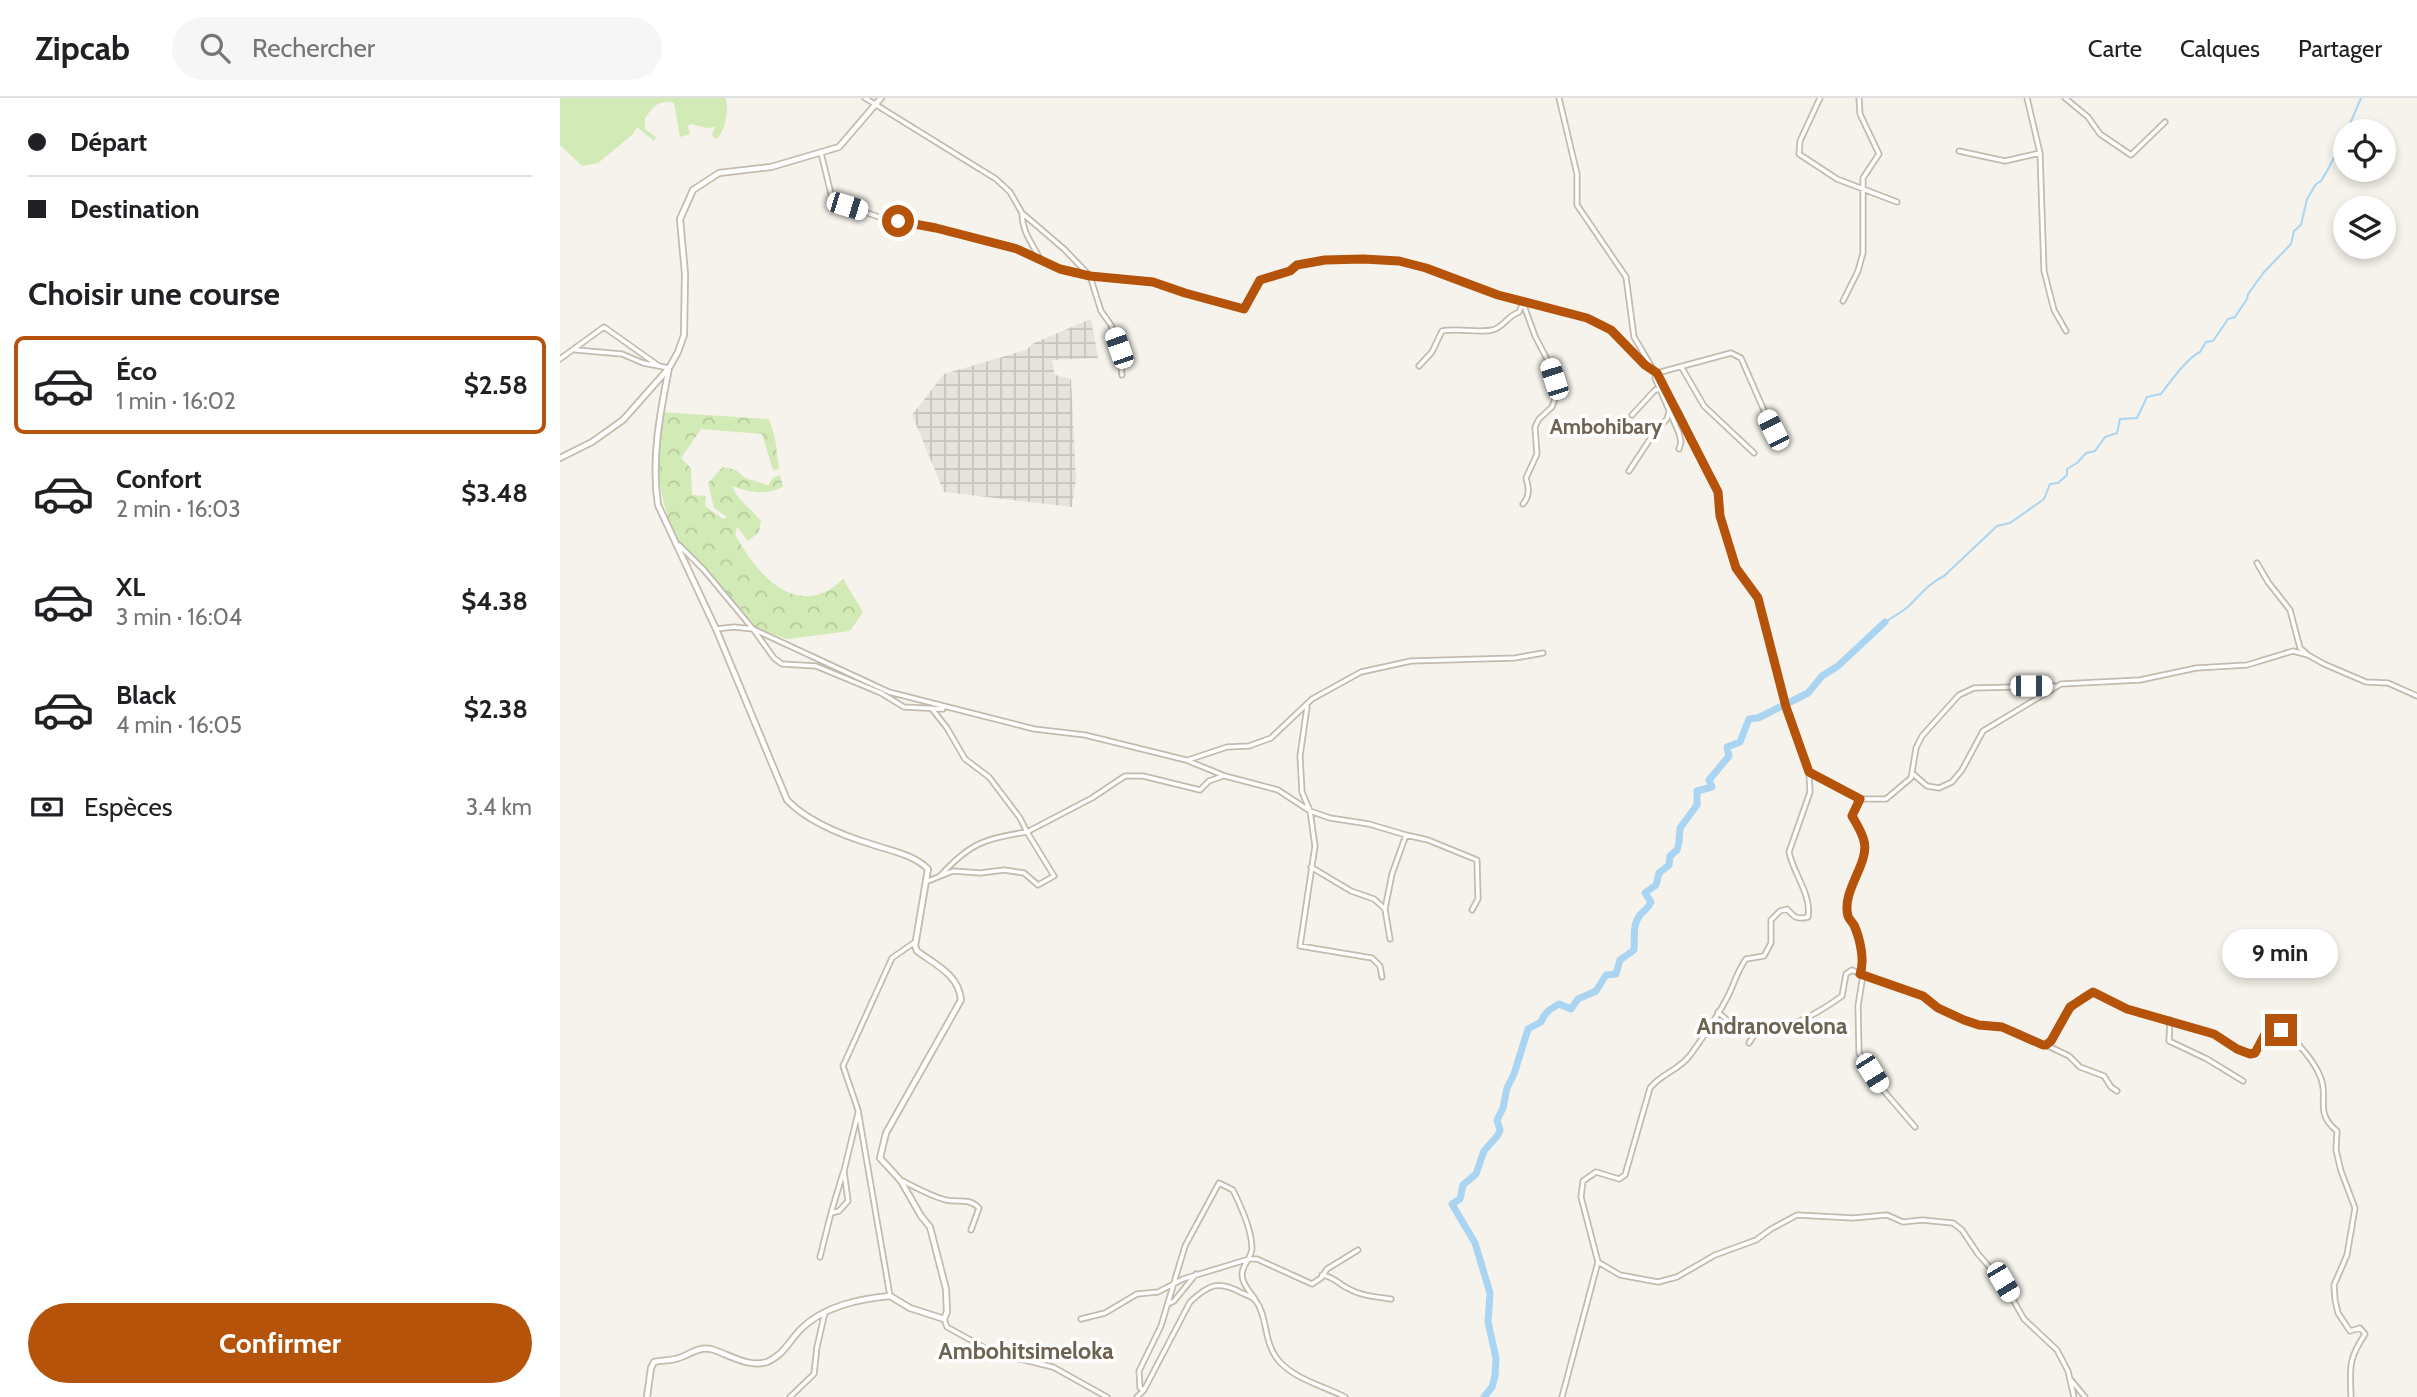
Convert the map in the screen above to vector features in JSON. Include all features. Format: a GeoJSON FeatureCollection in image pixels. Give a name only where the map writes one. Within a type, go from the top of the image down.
{"type":"FeatureCollection","features":[{"type":"Feature","properties":{"kind":"street"},"geometry":{"type":"LineString","coordinates":[[865,98],[996,179],[1010,192],[1022,213],[1064,249],[1090,276],[1101,311],[1111,325],[1119,348],[1122,375]]}},
{"type":"Feature","properties":{"kind":"street"},"geometry":{"type":"LineString","coordinates":[[881,98],[839,147],[771,167],[719,173],[693,190],[680,219],[685,274],[684,335],[669,368],[660,412],[654,483],[658,505],[716,629],[787,800],[798,812],[851,838],[922,862],[928,869],[928,881],[915,942],[917,951],[953,976],[960,989],[961,1000],[886,1133],[880,1158],[901,1181],[920,1216],[930,1227],[946,1289],[947,1312],[944,1319],[947,1327],[994,1353],[1053,1367],[1107,1397]]}},
{"type":"Feature","properties":{"kind":"street"},"geometry":{"type":"LineString","coordinates":[[1559,98],[1577,174],[1577,205],[1626,276],[1634,337],[1657,373],[1718,492],[1720,516],[1736,568],[1758,598],[1785,704],[1809,772],[1810,792],[1789,852],[1810,909],[1808,917],[1794,917],[1787,909],[1780,911],[1771,920],[1771,943],[1768,951],[1764,956],[1746,959],[1734,978],[1725,1002],[1686,1061],[1679,1068],[1658,1078],[1650,1088],[1625,1175],[1619,1178],[1596,1172],[1583,1181],[1581,1196],[1598,1262],[1562,1397]]}},
{"type":"Feature","properties":{"kind":"street"},"geometry":{"type":"LineString","coordinates":[[1820,98],[1800,141],[1799,154],[1837,179],[1897,202]]}},
{"type":"Feature","properties":{"kind":"street"},"geometry":{"type":"LineString","coordinates":[[1843,301],[1858,271],[1863,253],[1863,178],[1879,154],[1860,114],[1859,98]]}},
{"type":"Feature","properties":{"kind":"street"},"geometry":{"type":"LineString","coordinates":[[2027,98],[2040,153],[2044,271],[2054,310],[2066,331]]}},
{"type":"Feature","properties":{"kind":"street"},"geometry":{"type":"LineString","coordinates":[[2065,98],[2088,117],[2100,134],[2131,155],[2165,122]]}},
{"type":"Feature","properties":{"kind":"street"},"geometry":{"type":"LineString","coordinates":[[1959,151],[2005,161],[2040,153]]}},
{"type":"Feature","properties":{"kind":"street"},"geometry":{"type":"LineString","coordinates":[[821,153],[831,194],[847,206],[879,218],[936,228],[1017,249],[1060,269],[1090,276],[1153,282],[1244,309],[1260,280],[1290,271],[1297,265],[1325,260],[1399,261],[1523,303],[1587,318],[1611,330],[1645,365],[1657,373],[1731,353],[1741,358],[1773,430]]}},
{"type":"Feature","properties":{"kind":"street"},"geometry":{"type":"LineString","coordinates":[[1022,213],[1022,225],[1041,261]]}},
{"type":"Feature","properties":{"kind":"street"},"geometry":{"type":"LineString","coordinates":[[1419,366],[1432,352],[1441,331],[1491,331],[1499,328],[1510,315],[1519,312],[1523,303]]}},
{"type":"Feature","properties":{"kind":"street"},"geometry":{"type":"LineString","coordinates":[[1523,303],[1535,336],[1549,363],[1554,379],[1555,399],[1535,428],[1537,454],[1526,478],[1529,489],[1527,500],[1523,504]]}},
{"type":"Feature","properties":{"kind":"street"},"geometry":{"type":"LineString","coordinates":[[560,359],[604,327],[659,366]]}},
{"type":"Feature","properties":{"kind":"street"},"geometry":{"type":"LineString","coordinates":[[573,350],[622,354],[643,363],[669,368]]}},
{"type":"Feature","properties":{"kind":"street"},"geometry":{"type":"LineString","coordinates":[[1681,367],[1704,405],[1754,453]]}},
{"type":"Feature","properties":{"kind":"street"},"geometry":{"type":"LineString","coordinates":[[560,458],[592,442],[624,420],[669,368]]}},
{"type":"Feature","properties":{"kind":"street"},"geometry":{"type":"LineString","coordinates":[[1657,373],[1655,378],[1679,433],[1679,449]]}},
{"type":"Feature","properties":{"kind":"street"},"geometry":{"type":"LineString","coordinates":[[1632,415],[1660,388]]}},
{"type":"Feature","properties":{"kind":"street"},"geometry":{"type":"LineString","coordinates":[[1629,471],[1656,430],[1667,419],[1670,410]]}},
{"type":"Feature","properties":{"kind":"street"},"geometry":{"type":"LineString","coordinates":[[675,541],[705,570],[774,658],[782,664],[816,666],[881,693],[904,707],[949,708]]}},
{"type":"Feature","properties":{"kind":"street"},"geometry":{"type":"LineString","coordinates":[[2257,564],[2290,610],[2300,648],[2308,655],[2366,682],[2388,683],[2417,696]]}},
{"type":"Feature","properties":{"kind":"street"},"geometry":{"type":"LineString","coordinates":[[716,629],[753,629],[889,692],[1034,729],[1085,735],[1186,761],[1225,776],[1278,790],[1310,811],[1340,821],[1369,824],[1428,840],[1477,860],[1478,899],[1472,911]]}},
{"type":"Feature","properties":{"kind":"street"},"geometry":{"type":"LineString","coordinates":[[1809,772],[1860,799],[1886,799],[1911,778],[1916,748],[1922,736],[1959,695],[1974,688],[2140,680],[2196,668],[2247,665],[2293,651],[2308,655]]}},
{"type":"Feature","properties":{"kind":"street"},"geometry":{"type":"LineString","coordinates":[[1186,761],[1227,747],[1249,746],[1271,738],[1312,699],[1361,672],[1410,661],[1515,658],[1543,653]]}},
{"type":"Feature","properties":{"kind":"street"},"geometry":{"type":"LineString","coordinates":[[1912,773],[1927,786],[1940,788],[1952,782],[1962,770],[1983,731],[2045,696],[2056,686]]}},
{"type":"Feature","properties":{"kind":"street"},"geometry":{"type":"LineString","coordinates":[[1307,705],[1300,756],[1302,792],[1310,811],[1315,846],[1300,946],[1372,958],[1380,966],[1382,977]]}},
{"type":"Feature","properties":{"kind":"street"},"geometry":{"type":"LineString","coordinates":[[928,881],[953,871],[979,873],[1004,870],[1024,873],[1038,885],[1054,876],[1020,818],[989,777],[965,759],[932,709]]}},
{"type":"Feature","properties":{"kind":"street"},"geometry":{"type":"LineString","coordinates":[[942,875],[978,842],[1027,832],[1081,804],[1125,776],[1143,776],[1200,790],[1209,780],[1225,776]]}},
{"type":"Feature","properties":{"kind":"street"},"geometry":{"type":"LineString","coordinates":[[1860,799],[1852,816],[1865,843],[1864,855],[1848,898],[1848,916],[1854,926],[1862,969],[1858,1006],[1859,1053],[1883,1090],[1915,1127]]}},
{"type":"Feature","properties":{"kind":"street"},"geometry":{"type":"LineString","coordinates":[[1390,939],[1385,909],[1392,874],[1406,835]]}},
{"type":"Feature","properties":{"kind":"street"},"geometry":{"type":"LineString","coordinates":[[1311,867],[1351,891],[1374,899],[1385,909]]}},
{"type":"Feature","properties":{"kind":"street"},"geometry":{"type":"LineString","coordinates":[[890,1296],[859,1111],[843,1066],[892,958],[915,942]]}},
{"type":"Feature","properties":{"kind":"street"},"geometry":{"type":"LineString","coordinates":[[1718,1012],[1734,1026],[1756,1032],[1788,1026],[1826,1008],[1843,994],[1849,970],[1923,996],[1938,1008],[1964,1020],[1979,1025],[2002,1027],[2046,1045],[2069,1056],[2080,1067],[2104,1076],[2117,1091]]}},
{"type":"Feature","properties":{"kind":"street"},"geometry":{"type":"LineString","coordinates":[[2046,1045],[2070,1007],[2093,992],[2127,1009],[2214,1034],[2250,1054],[2255,1053],[2265,1034],[2277,1030],[2287,1032],[2321,1076],[2326,1121],[2337,1131],[2336,1150],[2355,1208],[2347,1255],[2334,1285],[2338,1314],[2350,1331],[2360,1328],[2365,1335],[2356,1347],[2349,1368],[2351,1397]]}},
{"type":"Feature","properties":{"kind":"street"},"geometry":{"type":"LineString","coordinates":[[2170,1020],[2169,1041],[2207,1059],[2243,1081]]}},
{"type":"Feature","properties":{"kind":"street"},"geometry":{"type":"LineString","coordinates":[[1749,1043],[1756,1032]]}},
{"type":"Feature","properties":{"kind":"street"},"geometry":{"type":"LineString","coordinates":[[820,1257],[859,1111]]}},
{"type":"Feature","properties":{"kind":"street"},"geometry":{"type":"LineString","coordinates":[[831,1213],[839,1211],[848,1201],[844,1171]]}},
{"type":"Feature","properties":{"kind":"street"},"geometry":{"type":"LineString","coordinates":[[901,1181],[949,1200],[967,1199],[977,1205],[979,1208],[971,1230]]}},
{"type":"Feature","properties":{"kind":"street"},"geometry":{"type":"LineString","coordinates":[[1144,1390],[1140,1388],[1139,1371],[1170,1303],[1185,1246],[1219,1183],[1233,1190],[1245,1219],[1252,1249],[1242,1270],[1241,1279],[1261,1312],[1269,1345],[1279,1361],[1309,1381],[1345,1397]]}},
{"type":"Feature","properties":{"kind":"street"},"geometry":{"type":"LineString","coordinates":[[1598,1262],[1620,1275],[1658,1282],[1677,1277],[1715,1255],[1756,1240],[1771,1228],[1797,1215],[1853,1218],[1887,1214],[1903,1222],[1922,1220],[1953,1223],[1962,1230],[1978,1254],[2003,1282],[2024,1320],[2057,1350],[2068,1371],[2074,1397]]}},
{"type":"Feature","properties":{"kind":"street"},"geometry":{"type":"LineString","coordinates":[[1081,1319],[1105,1313],[1137,1294],[1157,1292],[1196,1274],[1249,1259],[1256,1259],[1312,1284],[1327,1269],[1358,1250]]}},
{"type":"Feature","properties":{"kind":"street"},"geometry":{"type":"LineString","coordinates":[[1170,1303],[1196,1274]]}},
{"type":"Feature","properties":{"kind":"street"},"geometry":{"type":"LineString","coordinates":[[1322,1275],[1329,1276],[1364,1296],[1391,1299]]}},
{"type":"Feature","properties":{"kind":"street"},"geometry":{"type":"LineString","coordinates":[[1137,1397],[1144,1390],[1190,1302],[1201,1292],[1215,1284],[1223,1285],[1255,1299]]}},
{"type":"Feature","properties":{"kind":"street"},"geometry":{"type":"LineString","coordinates":[[647,1397],[654,1363],[680,1358],[701,1349],[711,1349],[740,1360],[766,1362],[783,1353],[801,1329],[826,1310],[890,1296],[910,1308],[944,1319]]}},
{"type":"Feature","properties":{"kind":"street"},"geometry":{"type":"LineString","coordinates":[[790,1397],[814,1374],[826,1310]]}},
{"type":"Feature","properties":{"kind":"street"},"geometry":{"type":"LineString","coordinates":[[2070,1379],[2085,1397]]}},
{"type":"Feature","properties":{"kind":"shaded area"},"geometry":{"type":"Polygon","coordinates":[[[1091,319],[1098,358],[1052,360],[1055,375],[1071,379],[1076,479],[1072,507],[944,492],[912,415],[944,374],[1026,350],[1034,343],[1091,319]]]}},
{"type":"Feature","properties":{"kind":"green space"},"geometry":{"type":"Polygon","coordinates":[[[560,98],[725,98],[727,113],[718,138],[714,138],[712,134],[715,127],[691,124],[688,126],[690,134],[680,137],[674,103],[660,103],[645,119],[645,129],[656,137],[654,141],[637,127],[633,134],[598,163],[582,166],[560,145],[560,98]]]}},
{"type":"Feature","properties":{"kind":"green space"},"geometry":{"type":"Polygon","coordinates":[[[660,412],[769,419],[775,438],[779,469],[773,470],[762,434],[701,429],[681,458],[691,468],[692,495],[706,496],[705,506],[723,519],[727,517],[714,508],[708,483],[723,467],[768,485],[773,478],[780,475],[783,487],[770,491],[751,491],[732,486],[761,521],[759,532],[748,541],[737,527],[735,534],[754,564],[780,588],[795,595],[810,596],[826,591],[843,579],[863,612],[850,631],[787,639],[752,627],[694,555],[675,539],[657,471],[660,412]]]}},
{"type":"Feature","properties":{"kind":"waterway"},"geometry":{"type":"LineString","coordinates":[[2352,119],[2361,98]]}},
{"type":"Feature","properties":{"kind":"waterway"},"geometry":{"type":"LineString","coordinates":[[1885,622],[1944,576],[1997,526],[2010,523],[2044,499],[2050,484],[2058,483],[2067,475],[2067,469],[2086,453],[2095,451],[2105,437],[2117,433],[2120,419],[2137,418],[2147,397],[2161,394],[2206,342],[2213,341],[2228,319],[2235,317],[2264,272],[2291,244],[2294,231],[2301,225],[2307,199],[2333,159]]}},
{"type":"Feature","properties":{"kind":"waterway"},"geometry":{"type":"LineString","coordinates":[[1484,1397],[1492,1387],[1495,1376],[1496,1358],[1488,1322],[1490,1293],[1475,1243],[1452,1204],[1460,1199],[1463,1185],[1476,1174],[1484,1151],[1498,1135],[1500,1130],[1497,1120],[1528,1029],[1541,1022],[1548,1011],[1559,1004],[1571,1009],[1578,999],[1596,991],[1606,975],[1616,974],[1620,960],[1634,950],[1636,923],[1651,902],[1645,893],[1656,885],[1659,873],[1669,865],[1670,856],[1677,850],[1680,828],[1697,805],[1697,791],[1712,787],[1709,780],[1729,756],[1727,747],[1740,742],[1749,719],[1758,718],[1808,693],[1822,676],[1838,666],[1885,622]]}},
{"type":"Feature","properties":{"kind":"district","name":"Ambohibary"},"geometry":{"type":"Point","coordinates":[1606,427]}},
{"type":"Feature","properties":{"kind":"district","name":"Andranovelona"},"geometry":{"type":"Point","coordinates":[1772,1026]}},
{"type":"Feature","properties":{"kind":"district","name":"Ambohitsimeloka"},"geometry":{"type":"Point","coordinates":[1026,1351]}},
{"type":"Feature","properties":{"kind":"route"},"geometry":{"type":"LineString","coordinates":[[898,221],[1017,249],[1060,269],[1090,276],[1153,282],[1244,309],[1260,280],[1278,276],[1297,265],[1325,260],[1399,261],[1523,303],[1587,318],[1611,330],[1645,365],[1657,373],[1718,492],[1720,516],[1736,568],[1758,598],[1786,707],[1809,772],[1860,799],[1852,816],[1865,843],[1864,855],[1848,898],[1848,916],[1854,926],[1861,956],[1860,974],[1923,996],[1938,1008],[1964,1020],[1979,1025],[2002,1027],[2043,1045],[2051,1041],[2070,1007],[2086,994],[2093,992],[2127,1009],[2214,1034],[2250,1054],[2255,1053],[2265,1034],[2281,1030]]}}]}
